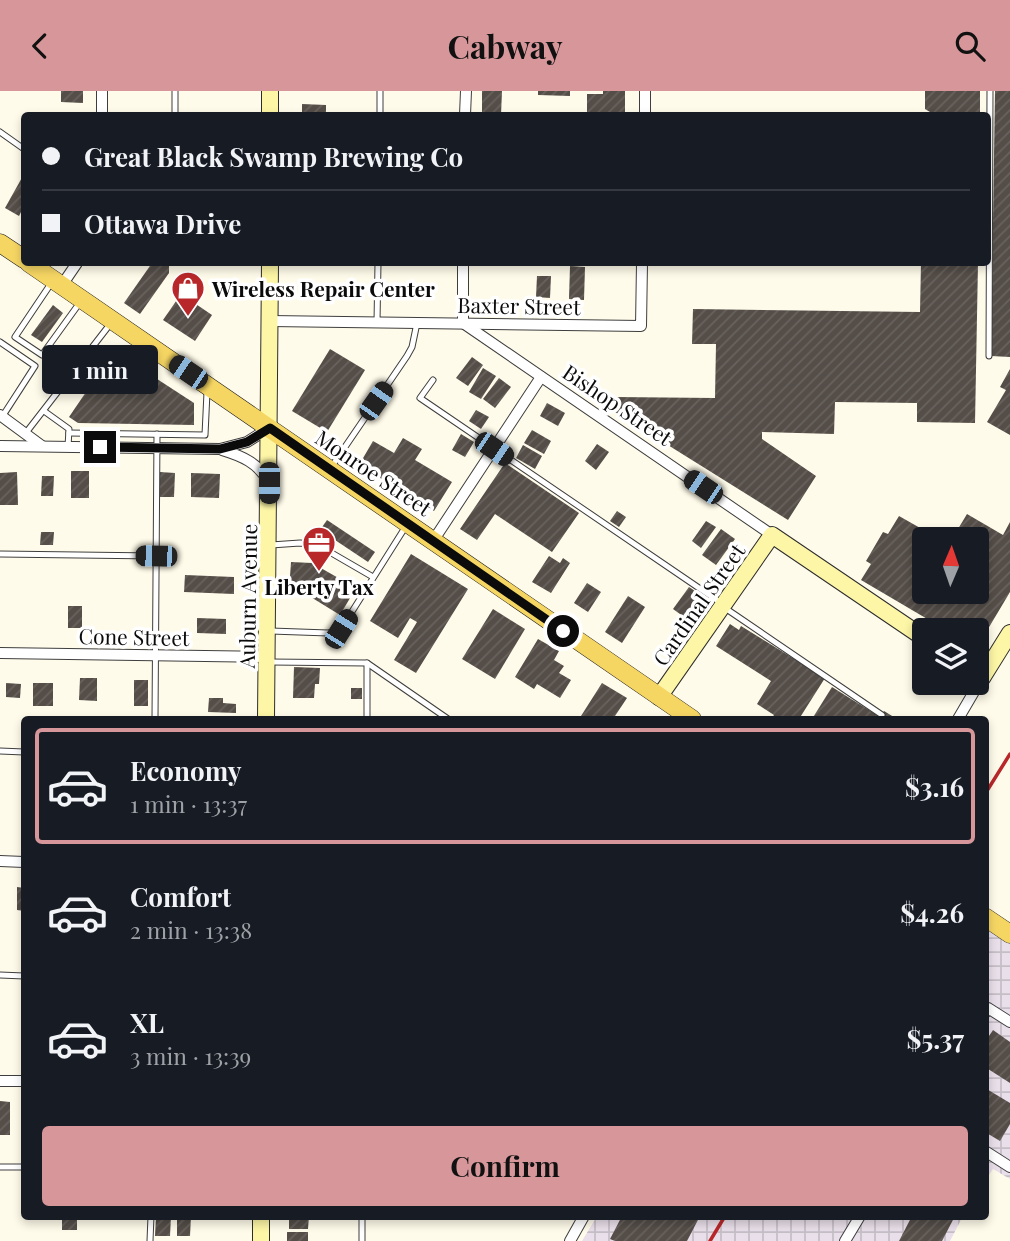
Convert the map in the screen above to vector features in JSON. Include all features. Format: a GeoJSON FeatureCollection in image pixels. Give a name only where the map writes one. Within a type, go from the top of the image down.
{"type":"FeatureCollection","features":[{"type":"Feature","properties":{"kind":"main road"},"geometry":{"type":"LineString","coordinates":[[0,243],[21,258]]}},
{"type":"Feature","properties":{"kind":"main road","name":"Monroe Street"},"geometry":{"type":"LineString","coordinates":[[34,266],[688,716]]}},
{"type":"Feature","properties":{"kind":"main road"},"geometry":{"type":"LineString","coordinates":[[989,920],[1010,934]]}},
{"type":"Feature","properties":{"kind":"street"},"geometry":{"type":"LineString","coordinates":[[102,112],[103,91]]}},
{"type":"Feature","properties":{"kind":"street"},"geometry":{"type":"LineString","coordinates":[[270,91],[270,112]]}},
{"type":"Feature","properties":{"kind":"street"},"geometry":{"type":"LineString","coordinates":[[466,91],[466,112]]}},
{"type":"Feature","properties":{"kind":"street"},"geometry":{"type":"LineString","coordinates":[[645,91],[645,112]]}},
{"type":"Feature","properties":{"kind":"street"},"geometry":{"type":"LineString","coordinates":[[58,282],[74,266]]}},
{"type":"Feature","properties":{"kind":"street","name":"Auburn Avenue"},"geometry":{"type":"LineString","coordinates":[[266,716],[270,266]]}},
{"type":"Feature","properties":{"kind":"street"},"geometry":{"type":"LineString","coordinates":[[463,323],[464,266]]}},
{"type":"Feature","properties":{"kind":"street","name":"Baxter Street"},"geometry":{"type":"LineString","coordinates":[[270,321],[641,326],[642,266]]}},
{"type":"Feature","properties":{"kind":"street","name":"Bishop Street"},"geometry":{"type":"LineString","coordinates":[[463,323],[912,630]]}},
{"type":"Feature","properties":{"kind":"street"},"geometry":{"type":"LineString","coordinates":[[433,541],[541,377]]}},
{"type":"Feature","properties":{"kind":"street"},"geometry":{"type":"LineString","coordinates":[[1,416],[43,446]]}},
{"type":"Feature","properties":{"kind":"street"},"geometry":{"type":"LineString","coordinates":[[0,446],[220,449],[247,442],[270,428]]}},
{"type":"Feature","properties":{"kind":"street"},"geometry":{"type":"LineString","coordinates":[[220,449],[254,464],[263,472],[269,483]]}},
{"type":"Feature","properties":{"kind":"street","name":"Cardinal Street"},"geometry":{"type":"LineString","coordinates":[[659,697],[772,535]]}},
{"type":"Feature","properties":{"kind":"street"},"geometry":{"type":"LineString","coordinates":[[989,662],[1010,633]]}},
{"type":"Feature","properties":{"kind":"street","name":"Cone Street"},"geometry":{"type":"LineString","coordinates":[[0,653],[267,659]]}},
{"type":"Feature","properties":{"kind":"street"},"geometry":{"type":"LineString","coordinates":[[959,716],[970,695]]}},
{"type":"Feature","properties":{"kind":"street"},"geometry":{"type":"LineString","coordinates":[[0,861],[21,862]]}},
{"type":"Feature","properties":{"kind":"street"},"geometry":{"type":"LineString","coordinates":[[989,1009],[1010,1022]]}},
{"type":"Feature","properties":{"kind":"street"},"geometry":{"type":"LineString","coordinates":[[0,1081],[21,1081]]}},
{"type":"Feature","properties":{"kind":"street"},"geometry":{"type":"LineString","coordinates":[[989,1154],[1010,1167]]}},
{"type":"Feature","properties":{"kind":"street"},"geometry":{"type":"LineString","coordinates":[[261,1220],[261,1241]]}},
{"type":"Feature","properties":{"kind":"street"},"geometry":{"type":"LineString","coordinates":[[570,1241],[582,1220]]}},
{"type":"Feature","properties":{"kind":"street"},"geometry":{"type":"LineString","coordinates":[[845,1241],[858,1220]]}},
{"type":"Feature","properties":{"kind":"lane"},"geometry":{"type":"LineString","coordinates":[[175,91],[175,112]]}},
{"type":"Feature","properties":{"kind":"lane"},"geometry":{"type":"LineString","coordinates":[[380,91],[380,112]]}},
{"type":"Feature","properties":{"kind":"lane"},"geometry":{"type":"LineString","coordinates":[[990,91],[990,112]]}},
{"type":"Feature","properties":{"kind":"lane"},"geometry":{"type":"LineString","coordinates":[[0,132],[21,147]]}},
{"type":"Feature","properties":{"kind":"lane"},"geometry":{"type":"LineString","coordinates":[[377,322],[378,266]]}},
{"type":"Feature","properties":{"kind":"lane"},"geometry":{"type":"LineString","coordinates":[[989,266],[989,356]]}},
{"type":"Feature","properties":{"kind":"lane"},"geometry":{"type":"LineString","coordinates":[[42,355],[15,337],[58,282]]}},
{"type":"Feature","properties":{"kind":"lane"},"geometry":{"type":"LineString","coordinates":[[1,416],[82,299]]}},
{"type":"Feature","properties":{"kind":"lane"},"geometry":{"type":"LineString","coordinates":[[25,434],[113,320]]}},
{"type":"Feature","properties":{"kind":"lane"},"geometry":{"type":"LineString","coordinates":[[329,469],[407,356],[412,347],[417,323]]}},
{"type":"Feature","properties":{"kind":"lane"},"geometry":{"type":"LineString","coordinates":[[0,342],[35,366]]}},
{"type":"Feature","properties":{"kind":"lane"},"geometry":{"type":"LineString","coordinates":[[433,380],[420,398],[882,715]]}},
{"type":"Feature","properties":{"kind":"lane"},"geometry":{"type":"LineString","coordinates":[[204,449],[207,385]]}},
{"type":"Feature","properties":{"kind":"lane"},"geometry":{"type":"LineString","coordinates":[[44,411],[69,429],[68,447]]}},
{"type":"Feature","properties":{"kind":"lane"},"geometry":{"type":"LineString","coordinates":[[69,433],[205,435]]}},
{"type":"Feature","properties":{"kind":"lane"},"geometry":{"type":"LineString","coordinates":[[100,434],[100,447]]}},
{"type":"Feature","properties":{"kind":"lane"},"geometry":{"type":"LineString","coordinates":[[131,447],[132,434]]}},
{"type":"Feature","properties":{"kind":"lane"},"geometry":{"type":"LineString","coordinates":[[155,716],[157,434]]}},
{"type":"Feature","properties":{"kind":"lane"},"geometry":{"type":"LineString","coordinates":[[267,631],[328,633],[341,629],[408,523]]}},
{"type":"Feature","properties":{"kind":"lane"},"geometry":{"type":"LineString","coordinates":[[268,545],[316,544],[373,577]]}},
{"type":"Feature","properties":{"kind":"lane"},"geometry":{"type":"LineString","coordinates":[[0,554],[156,556]]}},
{"type":"Feature","properties":{"kind":"lane"},"geometry":{"type":"LineString","coordinates":[[267,659],[367,663],[444,716]]}},
{"type":"Feature","properties":{"kind":"lane"},"geometry":{"type":"LineString","coordinates":[[367,663],[367,716]]}},
{"type":"Feature","properties":{"kind":"lane"},"geometry":{"type":"LineString","coordinates":[[0,751],[21,752]]}},
{"type":"Feature","properties":{"kind":"lane"},"geometry":{"type":"LineString","coordinates":[[0,975],[21,976]]}},
{"type":"Feature","properties":{"kind":"lane"},"geometry":{"type":"LineString","coordinates":[[0,1167],[21,1167]]}},
{"type":"Feature","properties":{"kind":"lane"},"geometry":{"type":"LineString","coordinates":[[150,1220],[150,1241]]}},
{"type":"Feature","properties":{"kind":"lane"},"geometry":{"type":"LineString","coordinates":[[362,1220],[362,1241]]}},
{"type":"Feature","properties":{"kind":"shaded area"},"geometry":{"type":"Polygon","coordinates":[[[989,917],[1010,930],[1010,1179],[993,1169],[989,1175],[989,917]]]}},
{"type":"Feature","properties":{"kind":"shaded area"},"geometry":{"type":"Polygon","coordinates":[[[595,1220],[961,1220],[950,1241],[582,1241],[595,1220]]]}},
{"type":"Feature","properties":{"kind":"building"},"geometry":{"type":"Polygon","coordinates":[[[61,91],[83,91],[83,103],[61,102],[61,91]]]}},
{"type":"Feature","properties":{"kind":"building"},"geometry":{"type":"Polygon","coordinates":[[[482,91],[502,91],[501,112],[482,112],[482,91]]]}},
{"type":"Feature","properties":{"kind":"building"},"geometry":{"type":"Polygon","coordinates":[[[538,91],[570,91],[570,96],[538,95],[538,91]]]}},
{"type":"Feature","properties":{"kind":"building"},"geometry":{"type":"Polygon","coordinates":[[[603,91],[625,91],[625,112],[587,112],[587,94],[603,94],[603,91]]]}},
{"type":"Feature","properties":{"kind":"building"},"geometry":{"type":"Polygon","coordinates":[[[925,91],[980,91],[980,112],[930,112],[925,109],[925,91]]]}},
{"type":"Feature","properties":{"kind":"building"},"geometry":{"type":"Polygon","coordinates":[[[995,91],[1010,91],[1010,357],[991,356],[995,91]]]}},
{"type":"Feature","properties":{"kind":"building"},"geometry":{"type":"Polygon","coordinates":[[[302,104],[326,105],[326,112],[302,112],[302,104]]]}},
{"type":"Feature","properties":{"kind":"building"},"geometry":{"type":"Polygon","coordinates":[[[21,179],[19,216],[5,208],[21,179]]]}},
{"type":"Feature","properties":{"kind":"building"},"geometry":{"type":"Polygon","coordinates":[[[150,266],[169,266],[169,273],[140,314],[124,303],[150,266]]]}},
{"type":"Feature","properties":{"kind":"building"},"geometry":{"type":"Polygon","coordinates":[[[570,266],[585,267],[584,300],[569,299],[570,266]]]}},
{"type":"Feature","properties":{"kind":"building"},"geometry":{"type":"Polygon","coordinates":[[[921,266],[978,266],[975,423],[917,422],[917,403],[835,402],[834,434],[762,432],[762,439],[816,476],[788,520],[615,412],[615,397],[715,398],[716,344],[692,344],[693,309],[920,312],[921,266]]]}},
{"type":"Feature","properties":{"kind":"building"},"geometry":{"type":"Polygon","coordinates":[[[537,276],[551,276],[550,298],[536,297],[537,276]]]}},
{"type":"Feature","properties":{"kind":"building","name":"Wireless Repair Center"},"geometry":{"type":"Polygon","coordinates":[[[181,294],[212,315],[195,341],[163,320],[181,294]]]}},
{"type":"Feature","properties":{"kind":"building"},"geometry":{"type":"Polygon","coordinates":[[[53,305],[63,313],[42,342],[31,335],[53,305]]]}},
{"type":"Feature","properties":{"kind":"building"},"geometry":{"type":"Polygon","coordinates":[[[330,349],[365,370],[327,432],[292,411],[330,349]]]}},
{"type":"Feature","properties":{"kind":"building"},"geometry":{"type":"Polygon","coordinates":[[[114,351],[194,403],[194,425],[78,423],[69,417],[114,351]]]}},
{"type":"Feature","properties":{"kind":"building"},"geometry":{"type":"Polygon","coordinates":[[[472,357],[483,365],[468,386],[456,378],[472,357]]]}},
{"type":"Feature","properties":{"kind":"building"},"geometry":{"type":"Polygon","coordinates":[[[483,368],[496,376],[481,399],[469,392],[483,368]]]}},
{"type":"Feature","properties":{"kind":"building"},"geometry":{"type":"Polygon","coordinates":[[[1010,369],[1010,435],[987,422],[1006,390],[1000,387],[1010,369]]]}},
{"type":"Feature","properties":{"kind":"building"},"geometry":{"type":"Polygon","coordinates":[[[499,378],[511,387],[495,408],[483,399],[499,378]]]}},
{"type":"Feature","properties":{"kind":"building"},"geometry":{"type":"Polygon","coordinates":[[[547,403],[565,413],[558,426],[540,416],[547,403]]]}},
{"type":"Feature","properties":{"kind":"building"},"geometry":{"type":"Polygon","coordinates":[[[476,410],[489,417],[481,429],[469,421],[476,410]]]}},
{"type":"Feature","properties":{"kind":"building"},"geometry":{"type":"Polygon","coordinates":[[[532,430],[551,441],[544,454],[524,443],[532,430]]]}},
{"type":"Feature","properties":{"kind":"building"},"geometry":{"type":"Polygon","coordinates":[[[461,434],[474,442],[465,457],[452,450],[461,434]]]}},
{"type":"Feature","properties":{"kind":"building"},"geometry":{"type":"Polygon","coordinates":[[[403,438],[422,449],[415,460],[452,482],[434,511],[359,465],[373,441],[394,453],[403,438]]]}},
{"type":"Feature","properties":{"kind":"building"},"geometry":{"type":"Polygon","coordinates":[[[597,444],[609,452],[596,470],[585,461],[597,444]]]}},
{"type":"Feature","properties":{"kind":"building"},"geometry":{"type":"Polygon","coordinates":[[[523,445],[542,456],[535,469],[516,458],[523,445]]]}},
{"type":"Feature","properties":{"kind":"building"},"geometry":{"type":"Polygon","coordinates":[[[505,463],[579,513],[552,552],[495,514],[477,540],[460,529],[505,463]]]}},
{"type":"Feature","properties":{"kind":"building"},"geometry":{"type":"Polygon","coordinates":[[[71,471],[89,471],[89,498],[71,498],[71,471]]]}},
{"type":"Feature","properties":{"kind":"building"},"geometry":{"type":"Polygon","coordinates":[[[17,472],[18,505],[0,505],[0,473],[17,472]]]}},
{"type":"Feature","properties":{"kind":"building"},"geometry":{"type":"Polygon","coordinates":[[[160,472],[175,473],[174,497],[159,497],[160,472]]]}},
{"type":"Feature","properties":{"kind":"building"},"geometry":{"type":"Polygon","coordinates":[[[191,473],[220,474],[219,498],[191,497],[191,473]]]}},
{"type":"Feature","properties":{"kind":"building"},"geometry":{"type":"Polygon","coordinates":[[[42,476],[54,476],[53,496],[41,496],[42,476]]]}},
{"type":"Feature","properties":{"kind":"building"},"geometry":{"type":"Polygon","coordinates":[[[617,511],[626,517],[619,527],[610,521],[617,511]]]}},
{"type":"Feature","properties":{"kind":"building"},"geometry":{"type":"Polygon","coordinates":[[[967,514],[1003,535],[1010,522],[1010,592],[989,627],[989,618],[926,618],[861,580],[871,564],[866,561],[883,532],[888,534],[899,516],[918,527],[912,527],[912,604],[989,604],[989,527],[959,527],[967,514]]]}},
{"type":"Feature","properties":{"kind":"building"},"geometry":{"type":"Polygon","coordinates":[[[327,520],[375,552],[368,562],[320,530],[327,520]]]}},
{"type":"Feature","properties":{"kind":"building"},"geometry":{"type":"Polygon","coordinates":[[[706,521],[716,527],[701,548],[692,541],[706,521]]]}},
{"type":"Feature","properties":{"kind":"building"},"geometry":{"type":"Polygon","coordinates":[[[721,529],[735,539],[716,565],[702,555],[721,529]]]}},
{"type":"Feature","properties":{"kind":"building"},"geometry":{"type":"Polygon","coordinates":[[[41,532],[54,532],[53,545],[40,545],[41,532]]]}},
{"type":"Feature","properties":{"kind":"building"},"geometry":{"type":"Polygon","coordinates":[[[411,554],[468,589],[416,673],[394,660],[417,622],[410,618],[398,638],[370,621],[411,554]]]}},
{"type":"Feature","properties":{"kind":"building"},"geometry":{"type":"Polygon","coordinates":[[[549,556],[560,563],[563,558],[570,563],[551,593],[532,582],[549,556]]]}},
{"type":"Feature","properties":{"kind":"building"},"geometry":{"type":"Polygon","coordinates":[[[291,562],[312,563],[356,588],[340,615],[301,591],[289,591],[291,562]]]}},
{"type":"Feature","properties":{"kind":"building"},"geometry":{"type":"Polygon","coordinates":[[[185,575],[234,577],[234,594],[184,592],[185,575]]]}},
{"type":"Feature","properties":{"kind":"building"},"geometry":{"type":"Polygon","coordinates":[[[587,583],[601,592],[588,612],[574,603],[587,583]]]}},
{"type":"Feature","properties":{"kind":"building"},"geometry":{"type":"Polygon","coordinates":[[[689,587],[707,599],[691,622],[673,609],[689,587]]]}},
{"type":"Feature","properties":{"kind":"building"},"geometry":{"type":"Polygon","coordinates":[[[628,596],[645,607],[622,643],[605,632],[628,596]]]}},
{"type":"Feature","properties":{"kind":"building"},"geometry":{"type":"Polygon","coordinates":[[[68,606],[82,606],[82,628],[68,628],[68,606]]]}},
{"type":"Feature","properties":{"kind":"building"},"geometry":{"type":"Polygon","coordinates":[[[493,609],[525,629],[495,679],[462,659],[493,609]]]}},
{"type":"Feature","properties":{"kind":"building"},"geometry":{"type":"Polygon","coordinates":[[[197,618],[226,619],[226,634],[197,633],[197,618]]]}},
{"type":"Feature","properties":{"kind":"building"},"geometry":{"type":"Polygon","coordinates":[[[730,624],[739,630],[741,626],[825,678],[801,716],[773,716],[757,704],[771,681],[716,646],[730,624]]]}},
{"type":"Feature","properties":{"kind":"building"},"geometry":{"type":"Polygon","coordinates":[[[538,639],[559,651],[554,660],[564,666],[559,673],[571,680],[560,698],[537,684],[534,689],[515,677],[538,639]]]}},
{"type":"Feature","properties":{"kind":"building"},"geometry":{"type":"Polygon","coordinates":[[[294,667],[320,668],[319,684],[315,684],[314,698],[293,698],[294,667]]]}},
{"type":"Feature","properties":{"kind":"building"},"geometry":{"type":"Polygon","coordinates":[[[80,678],[97,678],[97,701],[79,700],[80,678]]]}},
{"type":"Feature","properties":{"kind":"building"},"geometry":{"type":"Polygon","coordinates":[[[134,680],[148,680],[148,706],[134,706],[134,680]]]}},
{"type":"Feature","properties":{"kind":"building"},"geometry":{"type":"Polygon","coordinates":[[[6,683],[21,684],[20,698],[6,697],[6,683]]]}},
{"type":"Feature","properties":{"kind":"building"},"geometry":{"type":"Polygon","coordinates":[[[33,683],[53,683],[53,706],[33,706],[33,683]]]}},
{"type":"Feature","properties":{"kind":"building"},"geometry":{"type":"Polygon","coordinates":[[[602,683],[627,698],[615,716],[581,716],[602,683]]]}},
{"type":"Feature","properties":{"kind":"building"},"geometry":{"type":"Polygon","coordinates":[[[832,687],[878,716],[814,716],[832,687]]]}},
{"type":"Feature","properties":{"kind":"building"},"geometry":{"type":"Polygon","coordinates":[[[351,688],[362,688],[362,699],[351,699],[351,688]]]}},
{"type":"Feature","properties":{"kind":"building"},"geometry":{"type":"Polygon","coordinates":[[[209,698],[223,698],[223,703],[236,704],[236,713],[208,712],[209,698]]]}},
{"type":"Feature","properties":{"kind":"building"},"geometry":{"type":"Polygon","coordinates":[[[17,887],[21,888],[21,911],[17,910],[17,887]]]}},
{"type":"Feature","properties":{"kind":"building"},"geometry":{"type":"Polygon","coordinates":[[[993,1030],[1010,1042],[1010,1083],[989,1070],[989,1036],[993,1030]]]}},
{"type":"Feature","properties":{"kind":"building"},"geometry":{"type":"Polygon","coordinates":[[[989,1090],[1010,1103],[1010,1124],[1000,1141],[989,1134],[989,1090]]]}},
{"type":"Feature","properties":{"kind":"building"},"geometry":{"type":"Polygon","coordinates":[[[0,1101],[10,1102],[10,1135],[0,1135],[0,1101]]]}},
{"type":"Feature","properties":{"kind":"building"},"geometry":{"type":"Polygon","coordinates":[[[62,1220],[77,1220],[77,1230],[62,1230],[62,1220]]]}},
{"type":"Feature","properties":{"kind":"building"},"geometry":{"type":"Polygon","coordinates":[[[156,1220],[171,1220],[170,1236],[155,1236],[156,1220]]]}},
{"type":"Feature","properties":{"kind":"building"},"geometry":{"type":"Polygon","coordinates":[[[177,1220],[191,1220],[190,1236],[177,1236],[177,1220]]]}},
{"type":"Feature","properties":{"kind":"building"},"geometry":{"type":"Polygon","coordinates":[[[289,1220],[309,1220],[308,1229],[289,1229],[289,1220]]]}},
{"type":"Feature","properties":{"kind":"building"},"geometry":{"type":"Polygon","coordinates":[[[620,1220],[698,1220],[687,1241],[610,1239],[620,1220]]]}},
{"type":"Feature","properties":{"kind":"building"},"geometry":{"type":"Polygon","coordinates":[[[910,1220],[953,1220],[942,1241],[899,1241],[910,1220]]]}},
{"type":"Feature","properties":{"kind":"building"},"geometry":{"type":"Polygon","coordinates":[[[287,1232],[308,1232],[308,1241],[287,1241],[287,1232]]]}},
{"type":"Feature","properties":{"kind":"railway"},"geometry":{"type":"LineString","coordinates":[[989,788],[1010,754]]}},
{"type":"Feature","properties":{"kind":"railway"},"geometry":{"type":"LineString","coordinates":[[710,1241],[723,1220]]}},
{"type":"Feature","properties":{"kind":"place","name":"Wireless Repair Center"},"geometry":{"type":"Point","coordinates":[188,318]}},
{"type":"Feature","properties":{"kind":"place","name":"Liberty Tax"},"geometry":{"type":"Point","coordinates":[319,573]}},
{"type":"Feature","properties":{"kind":"route"},"geometry":{"type":"LineString","coordinates":[[100,447],[220,449],[247,442],[270,428],[563,631]]}}]}
